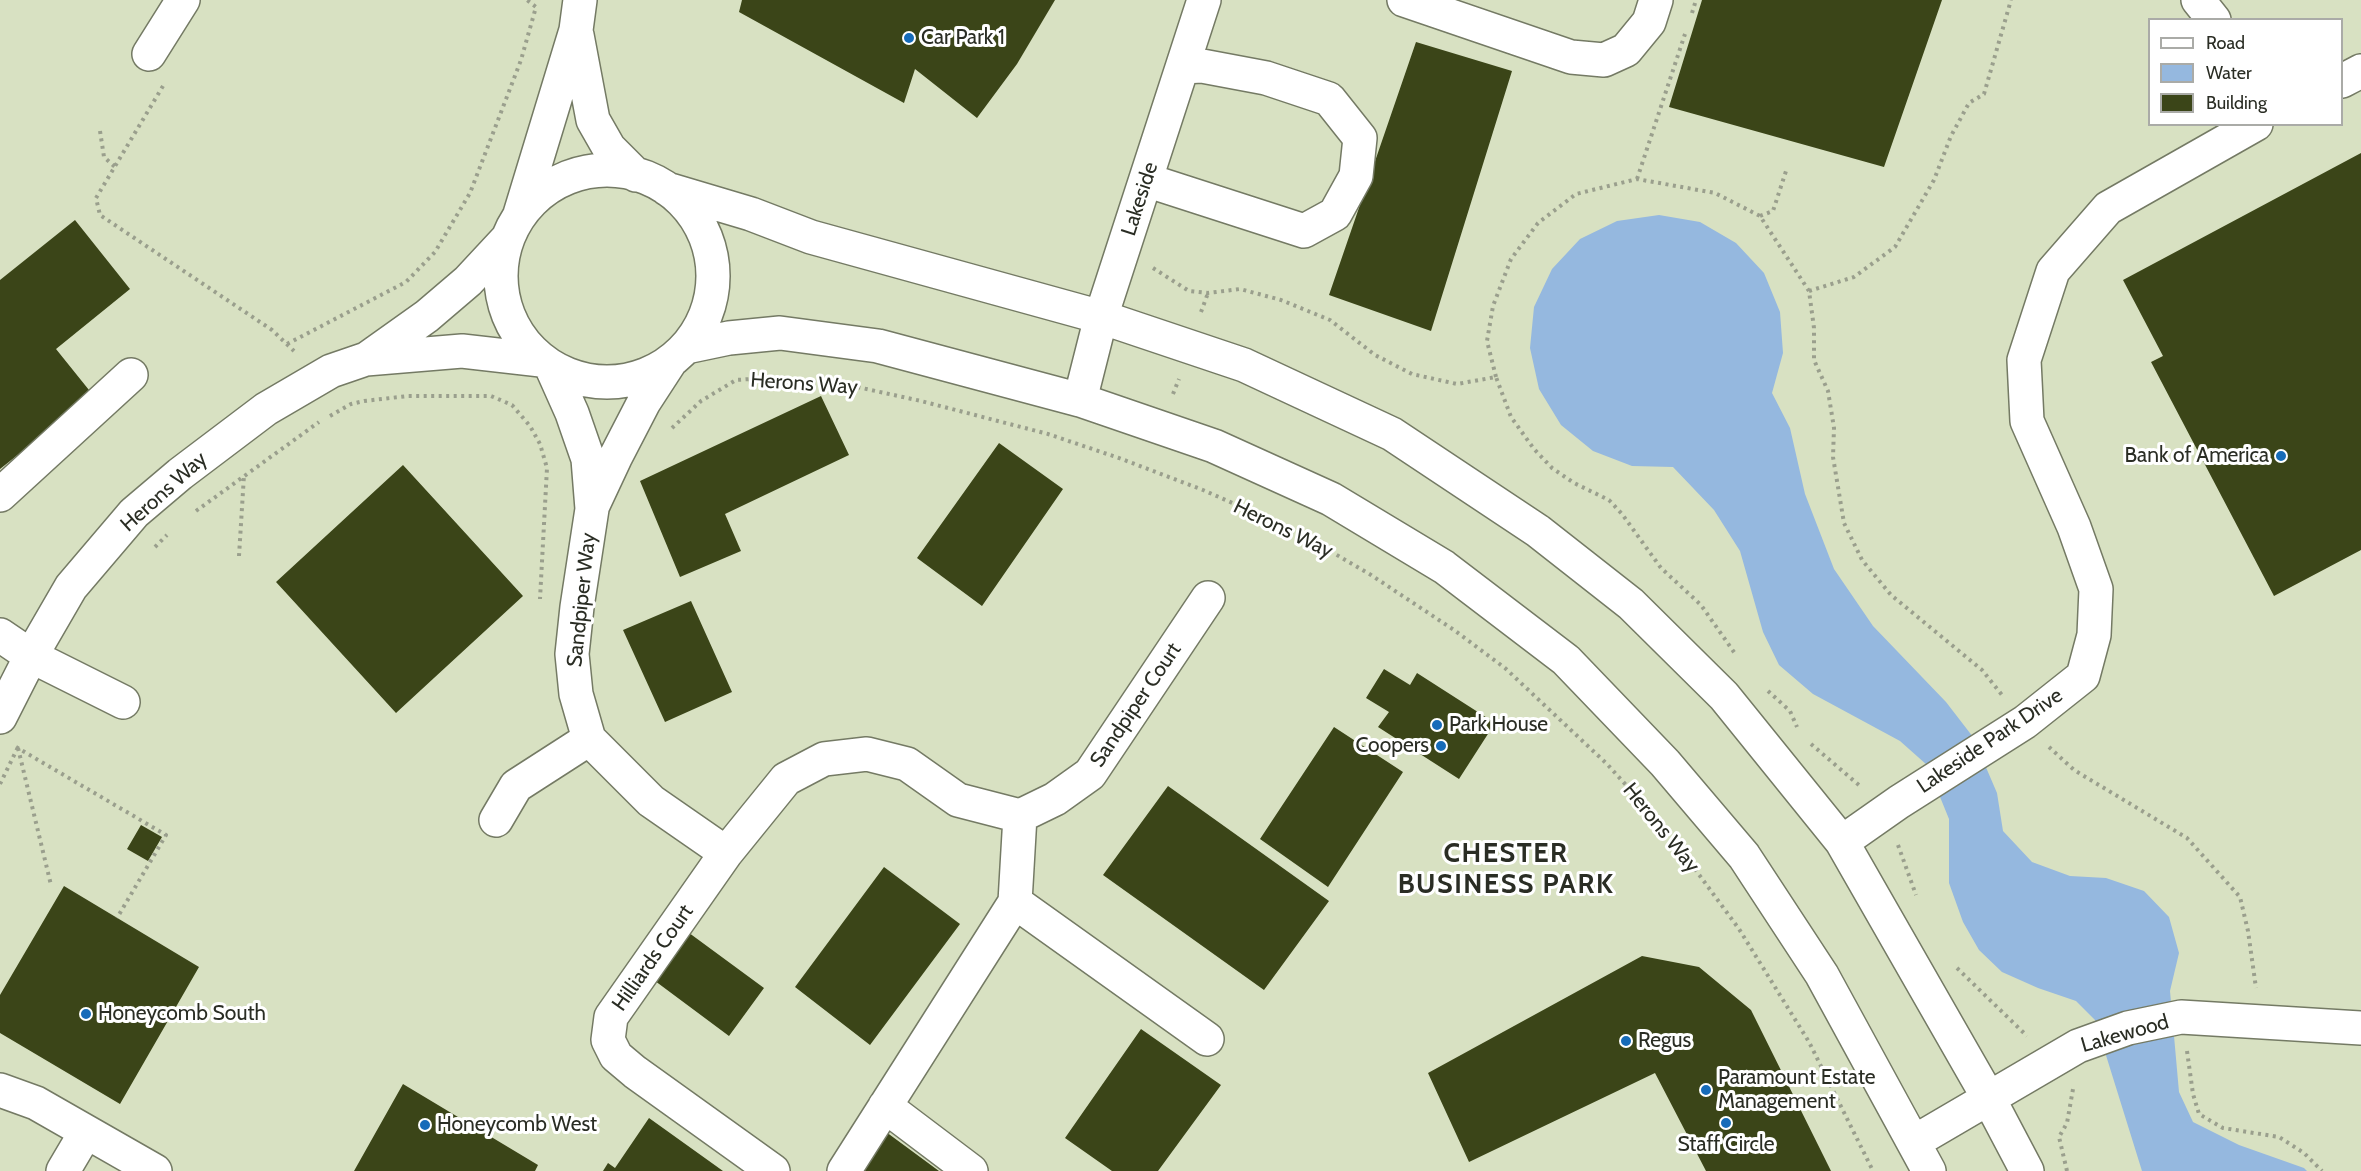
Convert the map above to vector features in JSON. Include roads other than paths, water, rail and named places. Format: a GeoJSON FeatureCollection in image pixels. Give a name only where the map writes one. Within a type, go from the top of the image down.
{"type":"FeatureCollection","features":[{"type":"Feature","properties":{"kind":"street"},"geometry":{"type":"LineString","coordinates":[[158,66],[183,0]]}},
{"type":"Feature","properties":{"kind":"street","name":"Lakeside"},"geometry":{"type":"LineString","coordinates":[[1080,400],[1101,317],[1204,0]]}},
{"type":"Feature","properties":{"kind":"street"},"geometry":{"type":"LineString","coordinates":[[1404,0],[1571,57],[1604,60],[1626,50],[1648,22],[1656,0]]}},
{"type":"Feature","properties":{"kind":"street"},"geometry":{"type":"LineString","coordinates":[[2198,0],[2212,18]]}},
{"type":"Feature","properties":{"kind":"street"},"geometry":{"type":"LineString","coordinates":[[578,15],[593,120],[609,147],[636,175]]}},
{"type":"Feature","properties":{"kind":"street"},"geometry":{"type":"LineString","coordinates":[[515,225],[549,186],[562,179],[603,170],[621,171],[651,180],[684,203],[699,223],[711,255],[711,297],[702,323],[678,355],[652,372],[634,379],[615,382],[590,381],[565,374],[546,363],[528,348],[513,327],[504,306],[501,284],[503,250],[515,225],[578,15]]}},
{"type":"Feature","properties":{"kind":"street"},"geometry":{"type":"LineString","coordinates":[[1146,180],[1304,231],[1335,214],[1356,176],[1360,138],[1329,99],[1266,78],[1202,66],[1183,67]]}},
{"type":"Feature","properties":{"kind":"street"},"geometry":{"type":"LineString","coordinates":[[2343,80],[2361,71]]}},
{"type":"Feature","properties":{"kind":"street","name":"Lakeside Park Drive"},"geometry":{"type":"LineString","coordinates":[[1842,842],[1899,802],[2023,723],[2083,676],[2094,635],[2096,588],[2074,527],[2027,421],[2024,360],[2053,271],[2108,208],[2252,126]]}},
{"type":"Feature","properties":{"kind":"street"},"geometry":{"type":"LineString","coordinates":[[667,189],[751,214],[810,237],[1101,317],[1244,365],[1392,434],[1538,531],[1631,604],[1724,696],[1842,842],[1988,1097],[2027,1171]]}},
{"type":"Feature","properties":{"kind":"street","name":"Herons Way"},"geometry":{"type":"LineString","coordinates":[[366,359],[427,316],[468,281],[515,225]]}},
{"type":"Feature","properties":{"kind":"street","name":"Herons Way"},"geometry":{"type":"LineString","coordinates":[[678,355],[729,338],[780,333],[878,346],[1080,400],[1214,446],[1331,499],[1443,567],[1566,660],[1665,763],[1744,856],[1822,975],[1929,1171]]}},
{"type":"Feature","properties":{"kind":"street","name":"Herons Way"},"geometry":{"type":"LineString","coordinates":[[10,733],[31,656],[71,587],[134,513],[180,474],[266,409],[332,370],[366,359],[462,351],[546,363]]}},
{"type":"Feature","properties":{"kind":"street","name":"Sandpiper Way"},"geometry":{"type":"LineString","coordinates":[[592,509],[629,430],[678,355]]}},
{"type":"Feature","properties":{"kind":"street","name":"Sandpiper Way"},"geometry":{"type":"LineString","coordinates":[[546,363],[572,413],[588,459],[592,509],[572,654],[576,694],[589,739],[651,801],[726,853]]}},
{"type":"Feature","properties":{"kind":"street"},"geometry":{"type":"LineString","coordinates":[[0,495],[131,375]]}},
{"type":"Feature","properties":{"kind":"street","name":"Sandpiper Court"},"geometry":{"type":"LineString","coordinates":[[1020,816],[1055,799],[1090,774],[1208,598]]}},
{"type":"Feature","properties":{"kind":"street"},"geometry":{"type":"LineString","coordinates":[[0,634],[31,656],[123,702]]}},
{"type":"Feature","properties":{"kind":"street"},"geometry":{"type":"LineString","coordinates":[[496,820],[516,786],[589,739]]}},
{"type":"Feature","properties":{"kind":"street"},"geometry":{"type":"LineString","coordinates":[[726,853],[786,779],[824,759],[867,754],[908,764],[958,800],[1020,816],[1014,902],[844,1171]]}},
{"type":"Feature","properties":{"kind":"street","name":"Hilliards Court"},"geometry":{"type":"LineString","coordinates":[[726,853],[611,1017],[608,1040],[616,1056],[635,1072],[773,1171]]}},
{"type":"Feature","properties":{"kind":"street"},"geometry":{"type":"LineString","coordinates":[[1014,902],[1207,1039]]}},
{"type":"Feature","properties":{"kind":"street","name":"Lakewood"},"geometry":{"type":"LineString","coordinates":[[1914,1142],[2080,1045],[2128,1028],[2181,1017],[2361,1028]]}},
{"type":"Feature","properties":{"kind":"street"},"geometry":{"type":"LineString","coordinates":[[0,1090],[36,1103],[155,1171]]}},
{"type":"Feature","properties":{"kind":"street"},"geometry":{"type":"LineString","coordinates":[[885,1106],[971,1171]]}},
{"type":"Feature","properties":{"kind":"street"},"geometry":{"type":"LineString","coordinates":[[63,1171],[86,1132]]}},
{"type":"Feature","properties":{"kind":"water"},"geometry":{"type":"Polygon","coordinates":[[[1659,215],[1700,222],[1736,243],[1764,273],[1780,312],[1783,353],[1772,393],[1790,428],[1805,494],[1834,569],[1873,626],[1946,702],[1973,737],[1997,793],[2003,831],[2032,862],[2070,876],[2106,878],[2144,891],[2169,917],[2179,953],[2170,991],[2179,1092],[2193,1122],[2239,1145],[2307,1171],[2142,1171],[2095,1020],[2076,1001],[2002,972],[1979,950],[1963,922],[1949,883],[1949,819],[1927,765],[1900,741],[1813,694],[1779,665],[1763,632],[1740,551],[1714,510],[1673,467],[1632,466],[1593,451],[1561,425],[1539,389],[1530,348],[1534,307],[1552,269],[1580,239],[1617,221],[1659,215]]]}},
{"type":"Feature","properties":{"kind":"place","name":"Car Park 1"},"geometry":{"type":"Point","coordinates":[909,38]}},
{"type":"Feature","properties":{"kind":"place","name":"Bank of America"},"geometry":{"type":"Point","coordinates":[2281,456]}},
{"type":"Feature","properties":{"kind":"place","name":"Park House"},"geometry":{"type":"Point","coordinates":[1437,725]}},
{"type":"Feature","properties":{"kind":"place","name":"Coopers"},"geometry":{"type":"Point","coordinates":[1441,746]}},
{"type":"Feature","properties":{"kind":"place","name":"Honeycomb South"},"geometry":{"type":"Point","coordinates":[86,1014]}},
{"type":"Feature","properties":{"kind":"place","name":"Regus"},"geometry":{"type":"Point","coordinates":[1626,1041]}},
{"type":"Feature","properties":{"kind":"place","name":"Paramount Estate Management"},"geometry":{"type":"Point","coordinates":[1706,1090]}},
{"type":"Feature","properties":{"kind":"place","name":"Staff Circle"},"geometry":{"type":"Point","coordinates":[1726,1123]}},
{"type":"Feature","properties":{"kind":"place","name":"Honeycomb West"},"geometry":{"type":"Point","coordinates":[425,1125]}},
{"type":"Feature","properties":{"kind":"district","name":"CHESTER BUSINESS PARK"},"geometry":{"type":"Point","coordinates":[1506,870]}}]}
